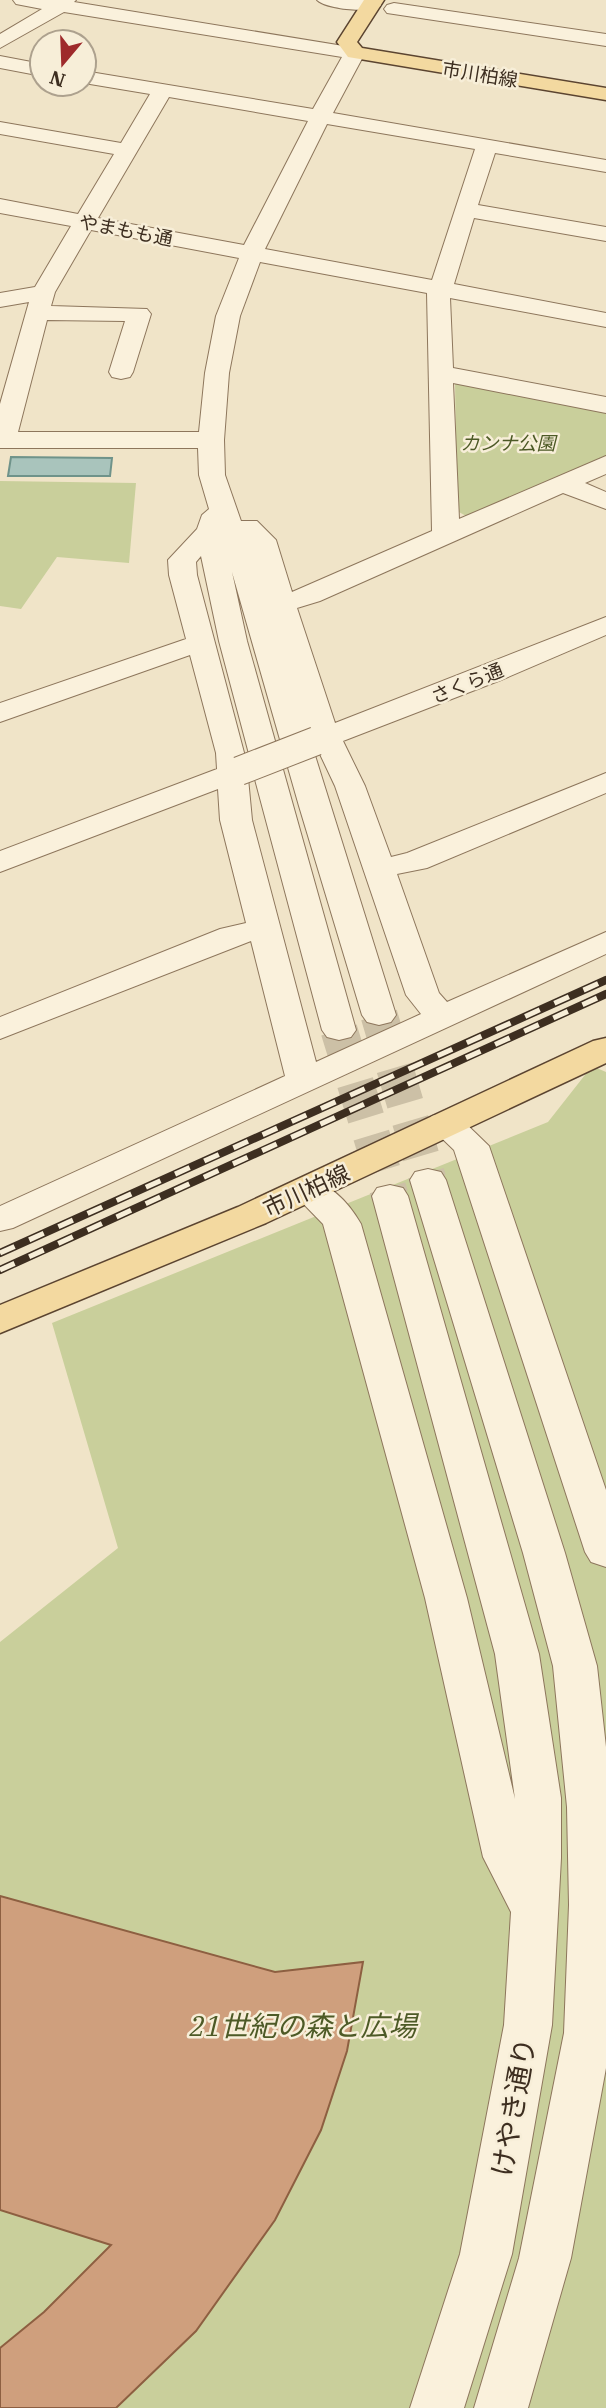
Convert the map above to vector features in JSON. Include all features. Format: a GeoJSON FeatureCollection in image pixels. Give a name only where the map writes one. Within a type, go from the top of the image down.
{"type":"FeatureCollection","features":[{"type":"Feature","properties":{"kind":"main road"},"geometry":{"type":"LineString","coordinates":[[373,3],[348,42],[355,53],[370,45],[397,4]]}},
{"type":"Feature","properties":{"kind":"main road","name":"市川柏線"},"geometry":{"type":"LineString","coordinates":[[355,53],[606,94]]}},
{"type":"Feature","properties":{"kind":"main road","name":"市川柏線"},"geometry":{"type":"LineString","coordinates":[[0,1320],[252,1215],[606,1048]]}},
{"type":"Feature","properties":{"kind":"street"},"geometry":{"type":"LineString","coordinates":[[23,0],[63,3],[355,53],[252,254],[228,316],[217,373],[211,440],[212,475],[219,500],[239,548],[314,806],[379,1015]]}},
{"type":"Feature","properties":{"kind":"street"},"geometry":{"type":"LineString","coordinates":[[327,0],[373,3]]}},
{"type":"Feature","properties":{"kind":"street"},"geometry":{"type":"LineString","coordinates":[[0,42],[63,3]]}},
{"type":"Feature","properties":{"kind":"street"},"geometry":{"type":"LineString","coordinates":[[397,4],[606,40]]}},
{"type":"Feature","properties":{"kind":"street"},"geometry":{"type":"LineString","coordinates":[[530,29],[539,9]]}},
{"type":"Feature","properties":{"kind":"street"},"geometry":{"type":"LineString","coordinates":[[0,62],[28,67]]}},
{"type":"Feature","properties":{"kind":"street"},"geometry":{"type":"LineString","coordinates":[[98,79],[606,166]]}},
{"type":"Feature","properties":{"kind":"street"},"geometry":{"type":"LineString","coordinates":[[163,90],[40,302],[12,367],[1,439],[211,440]]}},
{"type":"Feature","properties":{"kind":"street"},"geometry":{"type":"LineString","coordinates":[[0,128],[126,150]]}},
{"type":"Feature","properties":{"kind":"street"},"geometry":{"type":"LineString","coordinates":[[446,535],[440,288],[487,145]]}},
{"type":"Feature","properties":{"kind":"street","name":"やまもも通"},"geometry":{"type":"LineString","coordinates":[[0,206],[606,320]]}},
{"type":"Feature","properties":{"kind":"street"},"geometry":{"type":"LineString","coordinates":[[465,210],[606,234]]}},
{"type":"Feature","properties":{"kind":"street"},"geometry":{"type":"LineString","coordinates":[[0,300],[139,314],[121,372]]}},
{"type":"Feature","properties":{"kind":"street"},"geometry":{"type":"LineString","coordinates":[[440,373],[606,405]]}},
{"type":"Feature","properties":{"kind":"street"},"geometry":{"type":"LineString","coordinates":[[282,604],[310,595],[606,464]]}},
{"type":"Feature","properties":{"kind":"street"},"geometry":{"type":"LineString","coordinates":[[564,484],[606,501]]}},
{"type":"Feature","properties":{"kind":"street"},"geometry":{"type":"LineString","coordinates":[[219,500],[210,532],[233,641],[339,1030]]}},
{"type":"Feature","properties":{"kind":"street"},"geometry":{"type":"LineString","coordinates":[[219,500],[262,540],[321,739],[349,786],[423,995],[443,1018]]}},
{"type":"Feature","properties":{"kind":"street"},"geometry":{"type":"LineString","coordinates":[[210,532],[182,560],[200,644],[231,753],[235,773],[236,820],[304,1082]]}},
{"type":"Feature","properties":{"kind":"street","name":"さくら通"},"geometry":{"type":"LineString","coordinates":[[0,862],[491,674],[606,625]]}},
{"type":"Feature","properties":{"kind":"street"},"geometry":{"type":"LineString","coordinates":[[0,713],[174,650],[200,644]]}},
{"type":"Feature","properties":{"kind":"street"},"geometry":{"type":"LineString","coordinates":[[377,869],[416,861],[606,782]]}},
{"type":"Feature","properties":{"kind":"street"},"geometry":{"type":"LineString","coordinates":[[0,1030],[232,936],[264,928]]}},
{"type":"Feature","properties":{"kind":"street"},"geometry":{"type":"LineString","coordinates":[[0,1220],[606,942]]}},
{"type":"Feature","properties":{"kind":"street"},"geometry":{"type":"LineString","coordinates":[[444,1124],[471,1146],[606,1552]]}},
{"type":"Feature","properties":{"kind":"street"},"geometry":{"type":"LineString","coordinates":[[428,1180],[544,1553],[575,1666],[598,1793],[588,2033],[545,2258],[501,2408]]}},
{"type":"Feature","properties":{"kind":"street"},"geometry":{"type":"LineString","coordinates":[[307,1189],[335,1213],[342,1224],[446,1598],[506,1857],[535,1914]]}},
{"type":"Feature","properties":{"kind":"street","name":"けやき通り"},"geometry":{"type":"LineString","coordinates":[[390,1196],[517,1654],[538,1798],[535,1914],[528,2025],[486,2254],[437,2408]]}},
{"type":"Feature","properties":{"kind":"green space","name":"カンナ公園"},"geometry":{"type":"Polygon","coordinates":[[[459,381],[606,410],[606,456],[468,517],[457,511],[455,383],[459,381]]]}},
{"type":"Feature","properties":{"kind":"green space"},"geometry":{"type":"Polygon","coordinates":[[[0,481],[136,483],[129,563],[57,557],[21,609],[0,606],[0,481]]]}},
{"type":"Feature","properties":{"kind":"green space","name":"21世紀の森と広場"},"geometry":{"type":"Polygon","coordinates":[[[592,1066],[606,1072],[606,2408],[0,2408],[0,1642],[118,1548],[52,1323],[548,1122],[592,1066]]]}},
{"type":"Feature","properties":{"kind":"water"},"geometry":{"type":"Polygon","coordinates":[[[11,457],[112,458],[110,476],[8,476],[11,457]]]}},
{"type":"Feature","properties":{"kind":"building"},"geometry":{"type":"Polygon","coordinates":[[[0,1896],[275,1972],[363,1962],[347,2051],[321,2130],[275,2220],[196,2331],[116,2408],[0,2408],[0,2348],[44,2312],[111,2245],[0,2210],[0,1896]]]}},
{"type":"Feature","properties":{"kind":"tunnel"},"geometry":{"type":"LineString","coordinates":[[379,1015],[428,1180]]}},
{"type":"Feature","properties":{"kind":"tunnel"},"geometry":{"type":"LineString","coordinates":[[339,1030],[390,1196]]}},
{"type":"Feature","properties":{"kind":"railway"},"geometry":{"type":"LineString","coordinates":[[0,1253],[606,980]]}},
{"type":"Feature","properties":{"kind":"railway"},"geometry":{"type":"LineString","coordinates":[[0,1270],[606,994]]}}]}
